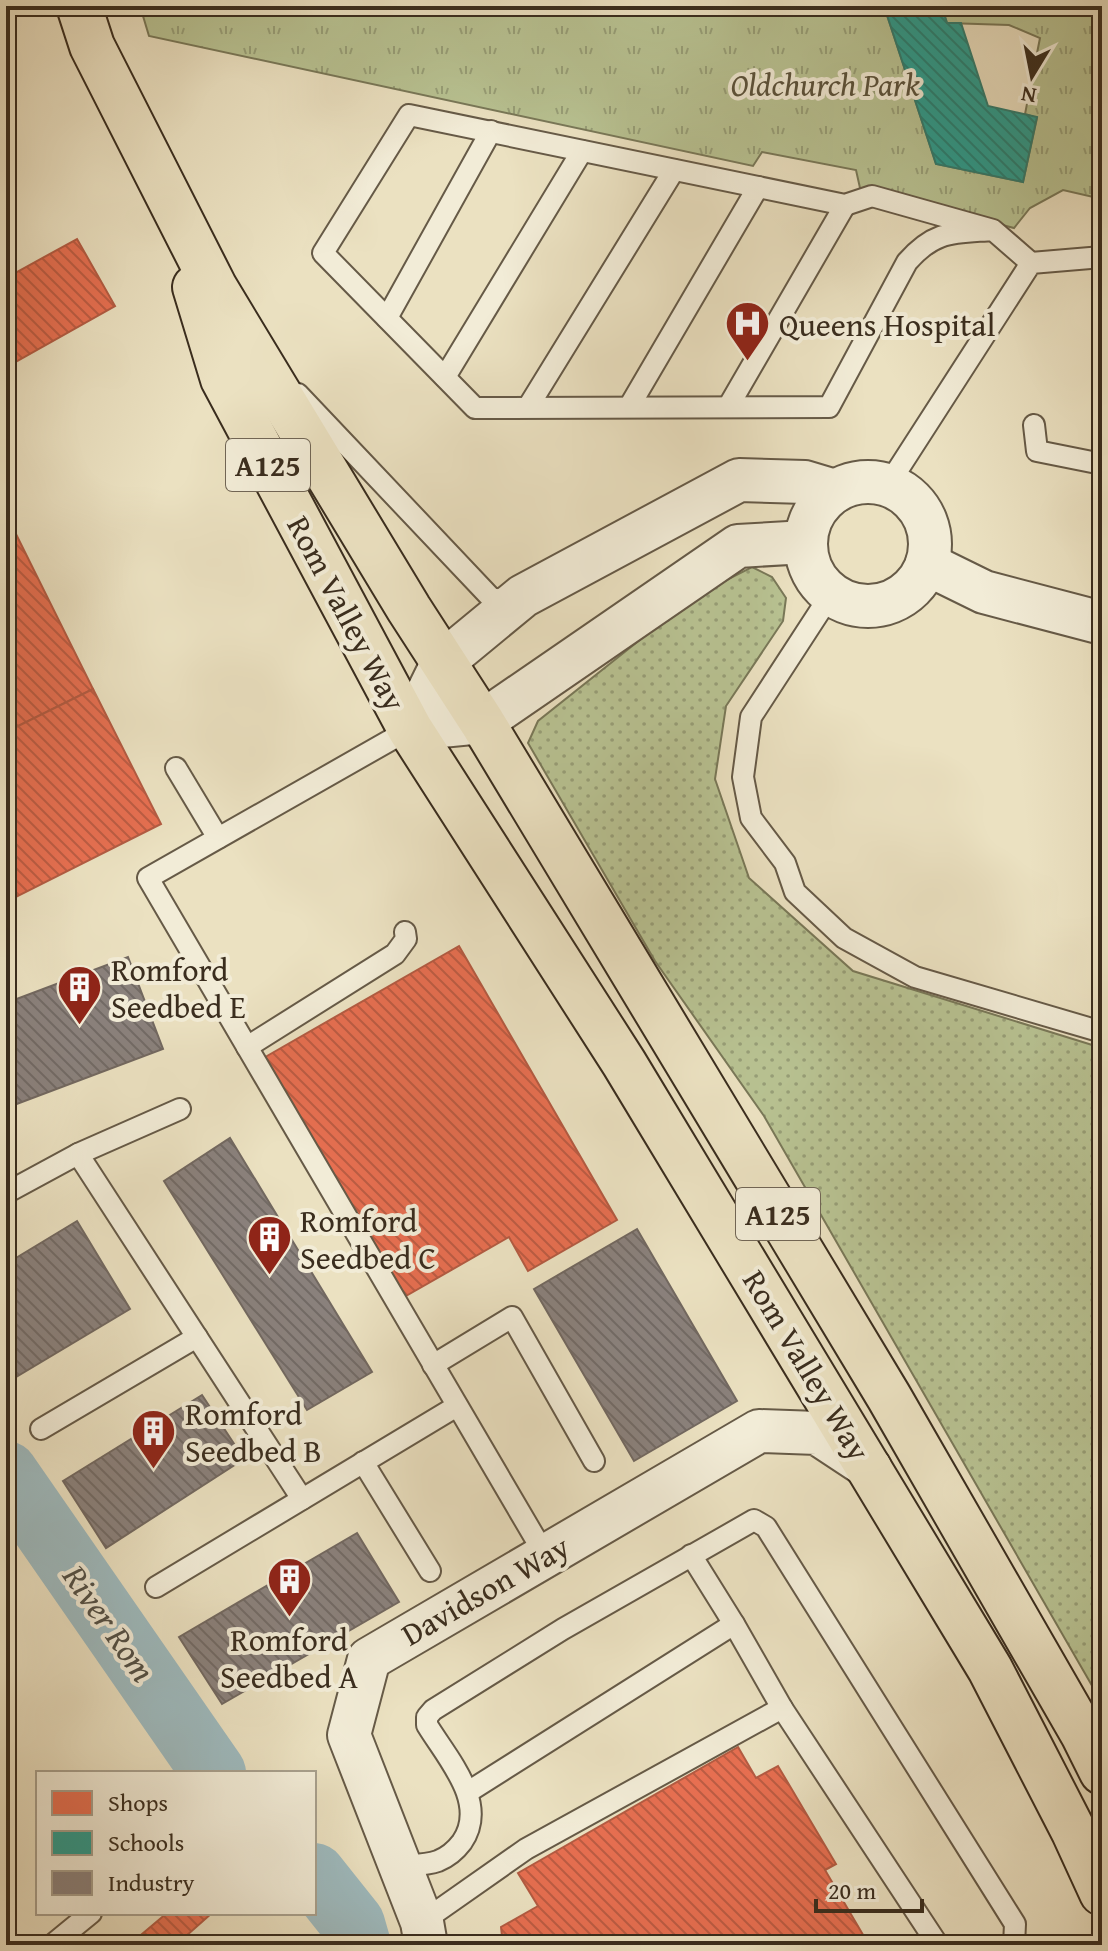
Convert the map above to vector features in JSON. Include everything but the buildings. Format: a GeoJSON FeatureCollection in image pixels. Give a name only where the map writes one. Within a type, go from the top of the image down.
{"type":"FeatureCollection","features":[{"type":"Feature","properties":{"kind":"main road","name":"Rom Valley Way"},"geometry":{"type":"LineString","coordinates":[[79,6],[92,46],[215,288],[482,722],[889,1397],[1102,1772]]}},
{"type":"Feature","properties":{"kind":"main road","name":"Rom Valley Way"},"geometry":{"type":"LineString","coordinates":[[162,186],[223,379],[410,729],[624,1063],[990,1669],[1102,1893]]}},
{"type":"Feature","properties":{"kind":"street","name":"Rom Valley Way"},"geometry":{"type":"LineString","coordinates":[[410,729],[443,662],[523,596],[739,480],[805,482],[835,491],[852,484],[870,482],[888,485]]}},
{"type":"Feature","properties":{"kind":"street"},"geometry":{"type":"LineString","coordinates":[[835,491],[814,513],[806,542],[812,571],[831,594],[848,603],[887,603],[904,595],[918,581],[927,564],[930,540],[924,516],[909,498],[888,485]]}},
{"type":"Feature","properties":{"kind":"street","name":"Rom Valley Way"},"geometry":{"type":"LineString","coordinates":[[410,729],[482,722],[738,546],[806,542]]}},
{"type":"Feature","properties":{"kind":"street"},"geometry":{"type":"LineString","coordinates":[[927,564],[984,592],[1102,623]]}},
{"type":"Feature","properties":{"kind":"street","name":"Davidson Way"},"geometry":{"type":"LineString","coordinates":[[424,1934],[401,1866],[349,1735],[369,1659],[759,1431],[817,1433],[870,1468]]}},
{"type":"Feature","properties":{"kind":"lane"},"geometry":{"type":"LineString","coordinates":[[993,230],[946,234],[923,245],[907,262],[829,407],[475,408],[323,253],[409,115],[845,205],[872,196],[993,230],[1031,263],[1102,257]]}},
{"type":"Feature","properties":{"kind":"lane"},"geometry":{"type":"LineString","coordinates":[[387,318],[491,131]]}},
{"type":"Feature","properties":{"kind":"lane"},"geometry":{"type":"LineString","coordinates":[[445,377],[582,151]]}},
{"type":"Feature","properties":{"kind":"lane"},"geometry":{"type":"LineString","coordinates":[[528,407],[674,170]]}},
{"type":"Feature","properties":{"kind":"lane"},"geometry":{"type":"LineString","coordinates":[[629,407],[758,187]]}},
{"type":"Feature","properties":{"kind":"lane"},"geometry":{"type":"LineString","coordinates":[[728,407],[845,205]]}},
{"type":"Feature","properties":{"kind":"lane"},"geometry":{"type":"LineString","coordinates":[[888,485],[1031,263]]}},
{"type":"Feature","properties":{"kind":"lane"},"geometry":{"type":"LineString","coordinates":[[245,339],[493,600],[523,596]]}},
{"type":"Feature","properties":{"kind":"lane"},"geometry":{"type":"LineString","coordinates":[[1034,425],[1037,451],[1102,464]]}},
{"type":"Feature","properties":{"kind":"lane"},"geometry":{"type":"LineString","coordinates":[[831,594],[751,717],[743,777],[751,818],[785,863],[795,892],[844,938],[915,977],[1102,1032]]}},
{"type":"Feature","properties":{"kind":"lane"},"geometry":{"type":"LineString","coordinates":[[410,729],[148,878],[545,1555]]}},
{"type":"Feature","properties":{"kind":"lane"},"geometry":{"type":"LineString","coordinates":[[176,768],[218,838]]}},
{"type":"Feature","properties":{"kind":"lane"},"geometry":{"type":"LineString","coordinates":[[247,1047],[337,979],[395,954],[406,939],[405,932]]}},
{"type":"Feature","properties":{"kind":"lane"},"geometry":{"type":"LineString","coordinates":[[6,1193],[78,1154],[180,1109]]}},
{"type":"Feature","properties":{"kind":"lane"},"geometry":{"type":"LineString","coordinates":[[78,1154],[302,1499]]}},
{"type":"Feature","properties":{"kind":"lane"},"geometry":{"type":"LineString","coordinates":[[433,1365],[512,1317],[594,1461]]}},
{"type":"Feature","properties":{"kind":"lane"},"geometry":{"type":"LineString","coordinates":[[41,1429],[197,1337]]}},
{"type":"Feature","properties":{"kind":"lane"},"geometry":{"type":"LineString","coordinates":[[156,1587],[457,1406]]}},
{"type":"Feature","properties":{"kind":"lane"},"geometry":{"type":"LineString","coordinates":[[363,1462],[430,1571]]}},
{"type":"Feature","properties":{"kind":"lane"},"geometry":{"type":"LineString","coordinates":[[401,1866],[437,1861],[455,1851],[469,1831],[471,1814],[468,1792],[427,1725],[427,1717],[433,1710],[563,1629],[754,1520],[766,1527],[1015,1924],[1014,1945]]}},
{"type":"Feature","properties":{"kind":"lane"},"geometry":{"type":"LineString","coordinates":[[691,1555],[782,1708],[938,1945]]}},
{"type":"Feature","properties":{"kind":"lane"},"geometry":{"type":"LineString","coordinates":[[468,1792],[734,1624]]}},
{"type":"Feature","properties":{"kind":"lane"},"geometry":{"type":"LineString","coordinates":[[424,1934],[526,1849],[782,1708]]}},
{"type":"Feature","properties":{"kind":"lane"},"geometry":{"type":"LineString","coordinates":[[52,1945],[89,1915]]}},
{"type":"Feature","properties":{"kind":"green space","name":"Oldchurch Park"},"geometry":{"type":"Polygon","coordinates":[[[140,6],[884,6],[936,164],[1023,182],[1037,118],[1025,114],[1040,38],[1009,25],[947,23],[942,8],[919,6],[1102,6],[1102,199],[1063,190],[1030,208],[1014,228],[860,188],[856,170],[762,152],[753,166],[149,36],[140,6]]]}},
{"type":"Feature","properties":{"kind":"green space"},"geometry":{"type":"Polygon","coordinates":[[[752,567],[772,577],[786,598],[783,621],[726,706],[715,779],[749,878],[853,971],[1102,1048],[1102,1703],[764,1116],[655,961],[528,743],[538,721],[695,596],[752,567]]]}},
{"type":"Feature","properties":{"kind":"waterway","name":"River Rom"},"geometry":{"type":"LineString","coordinates":[[6,1473],[213,1771]]}},
{"type":"Feature","properties":{"kind":"waterway","name":"River Rom"},"geometry":{"type":"LineString","coordinates":[[316,1878],[353,1924],[359,1945]]}},
{"type":"Feature","properties":{"kind":"place","name":"Queens Hospital"},"geometry":{"type":"Point","coordinates":[748,363]}},
{"type":"Feature","properties":{"kind":"place","name":"Romford Seedbed E"},"geometry":{"type":"Point","coordinates":[80,1026]}},
{"type":"Feature","properties":{"kind":"place","name":"Romford Seedbed C"},"geometry":{"type":"Point","coordinates":[269,1277]}},
{"type":"Feature","properties":{"kind":"place","name":"Romford Seedbed B"},"geometry":{"type":"Point","coordinates":[154,1470]}},
{"type":"Feature","properties":{"kind":"place","name":"Romford Seedbed A"},"geometry":{"type":"Point","coordinates":[289,1619]}}]}
